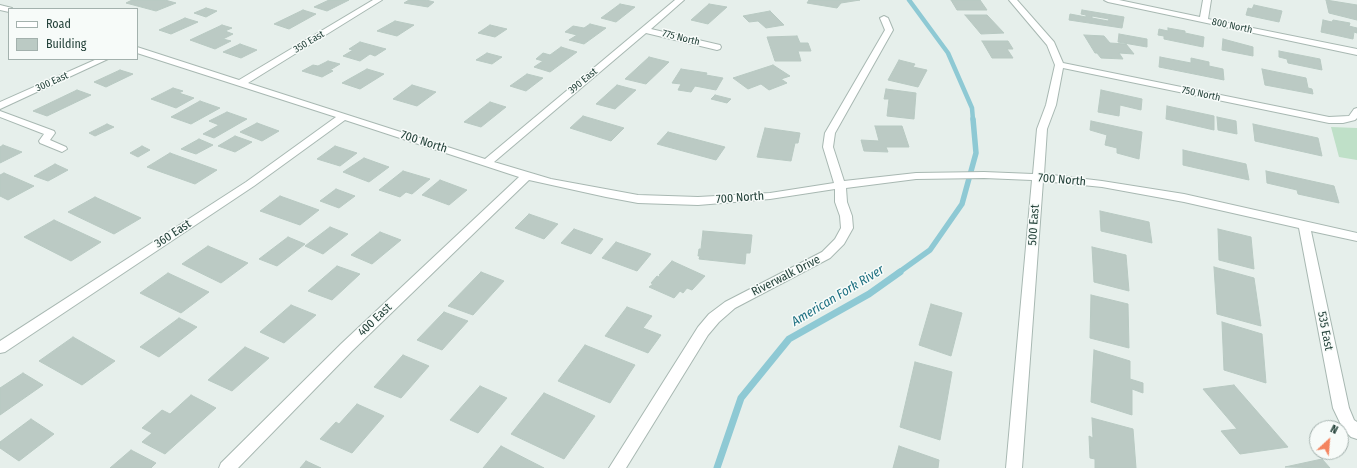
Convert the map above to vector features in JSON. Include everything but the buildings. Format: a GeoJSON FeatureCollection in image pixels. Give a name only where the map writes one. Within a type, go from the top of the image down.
{"type":"FeatureCollection","features":[{"type":"Feature","properties":{"kind":"street","name":"350 East"},"geometry":{"type":"LineString","coordinates":[[240,83],[378,0]]}},
{"type":"Feature","properties":{"kind":"street","name":"390 East"},"geometry":{"type":"LineString","coordinates":[[486,163],[680,0]]}},
{"type":"Feature","properties":{"kind":"street"},"geometry":{"type":"LineString","coordinates":[[1017,0],[1051,44],[1059,65]]}},
{"type":"Feature","properties":{"kind":"street","name":"800 North"},"geometry":{"type":"LineString","coordinates":[[1108,0],[1357,52]]}},
{"type":"Feature","properties":{"kind":"street"},"geometry":{"type":"LineString","coordinates":[[1204,20],[1207,0]]}},
{"type":"Feature","properties":{"kind":"street","name":"Riverwalk Drive"},"geometry":{"type":"LineString","coordinates":[[617,468],[703,331],[714,318],[736,302],[826,255],[840,241],[847,228],[846,216],[841,202],[840,185],[828,147],[830,132],[889,30],[884,18]]}},
{"type":"Feature","properties":{"kind":"street","name":"775 North"},"geometry":{"type":"LineString","coordinates":[[645,30],[717,47]]}},
{"type":"Feature","properties":{"kind":"street","name":"700 North"},"geometry":{"type":"LineString","coordinates":[[138,50],[528,176],[606,194],[668,201],[698,201],[770,196],[840,185],[916,176],[984,175],[1037,177],[1102,184],[1227,206],[1357,237]]}},
{"type":"Feature","properties":{"kind":"street","name":"300 East"},"geometry":{"type":"LineString","coordinates":[[0,106],[102,60]]}},
{"type":"Feature","properties":{"kind":"street","name":"750 North"},"geometry":{"type":"LineString","coordinates":[[1059,65],[1329,120],[1343,120],[1352,118],[1357,111]]}},
{"type":"Feature","properties":{"kind":"street","name":"500 East"},"geometry":{"type":"LineString","coordinates":[[1014,468],[1042,129],[1052,105],[1059,65]]}},
{"type":"Feature","properties":{"kind":"street"},"geometry":{"type":"LineString","coordinates":[[0,114],[50,133],[44,141],[62,149]]}},
{"type":"Feature","properties":{"kind":"street","name":"360 East"},"geometry":{"type":"LineString","coordinates":[[0,348],[250,184],[344,116]]}},
{"type":"Feature","properties":{"kind":"street","name":"400 East"},"geometry":{"type":"LineString","coordinates":[[227,468],[347,347],[528,176]]}},
{"type":"Feature","properties":{"kind":"street","name":"535 East"},"geometry":{"type":"LineString","coordinates":[[1304,224],[1341,408],[1348,424],[1357,432]]}},
{"type":"Feature","properties":{"kind":"green space"},"geometry":{"type":"Polygon","coordinates":[[[1331,127],[1357,128],[1357,160],[1339,157],[1331,127]]]}},
{"type":"Feature","properties":{"kind":"waterway","name":"American Fork River"},"geometry":{"type":"LineString","coordinates":[[909,0],[948,53],[972,108],[973,120]]}},
{"type":"Feature","properties":{"kind":"waterway","name":"American Fork River"},"geometry":{"type":"LineString","coordinates":[[898,273],[930,250],[962,204],[976,153],[973,119]]}},
{"type":"Feature","properties":{"kind":"waterway","name":"American Fork River"},"geometry":{"type":"LineString","coordinates":[[717,468],[741,398],[789,339],[869,294],[900,272]]}}]}
